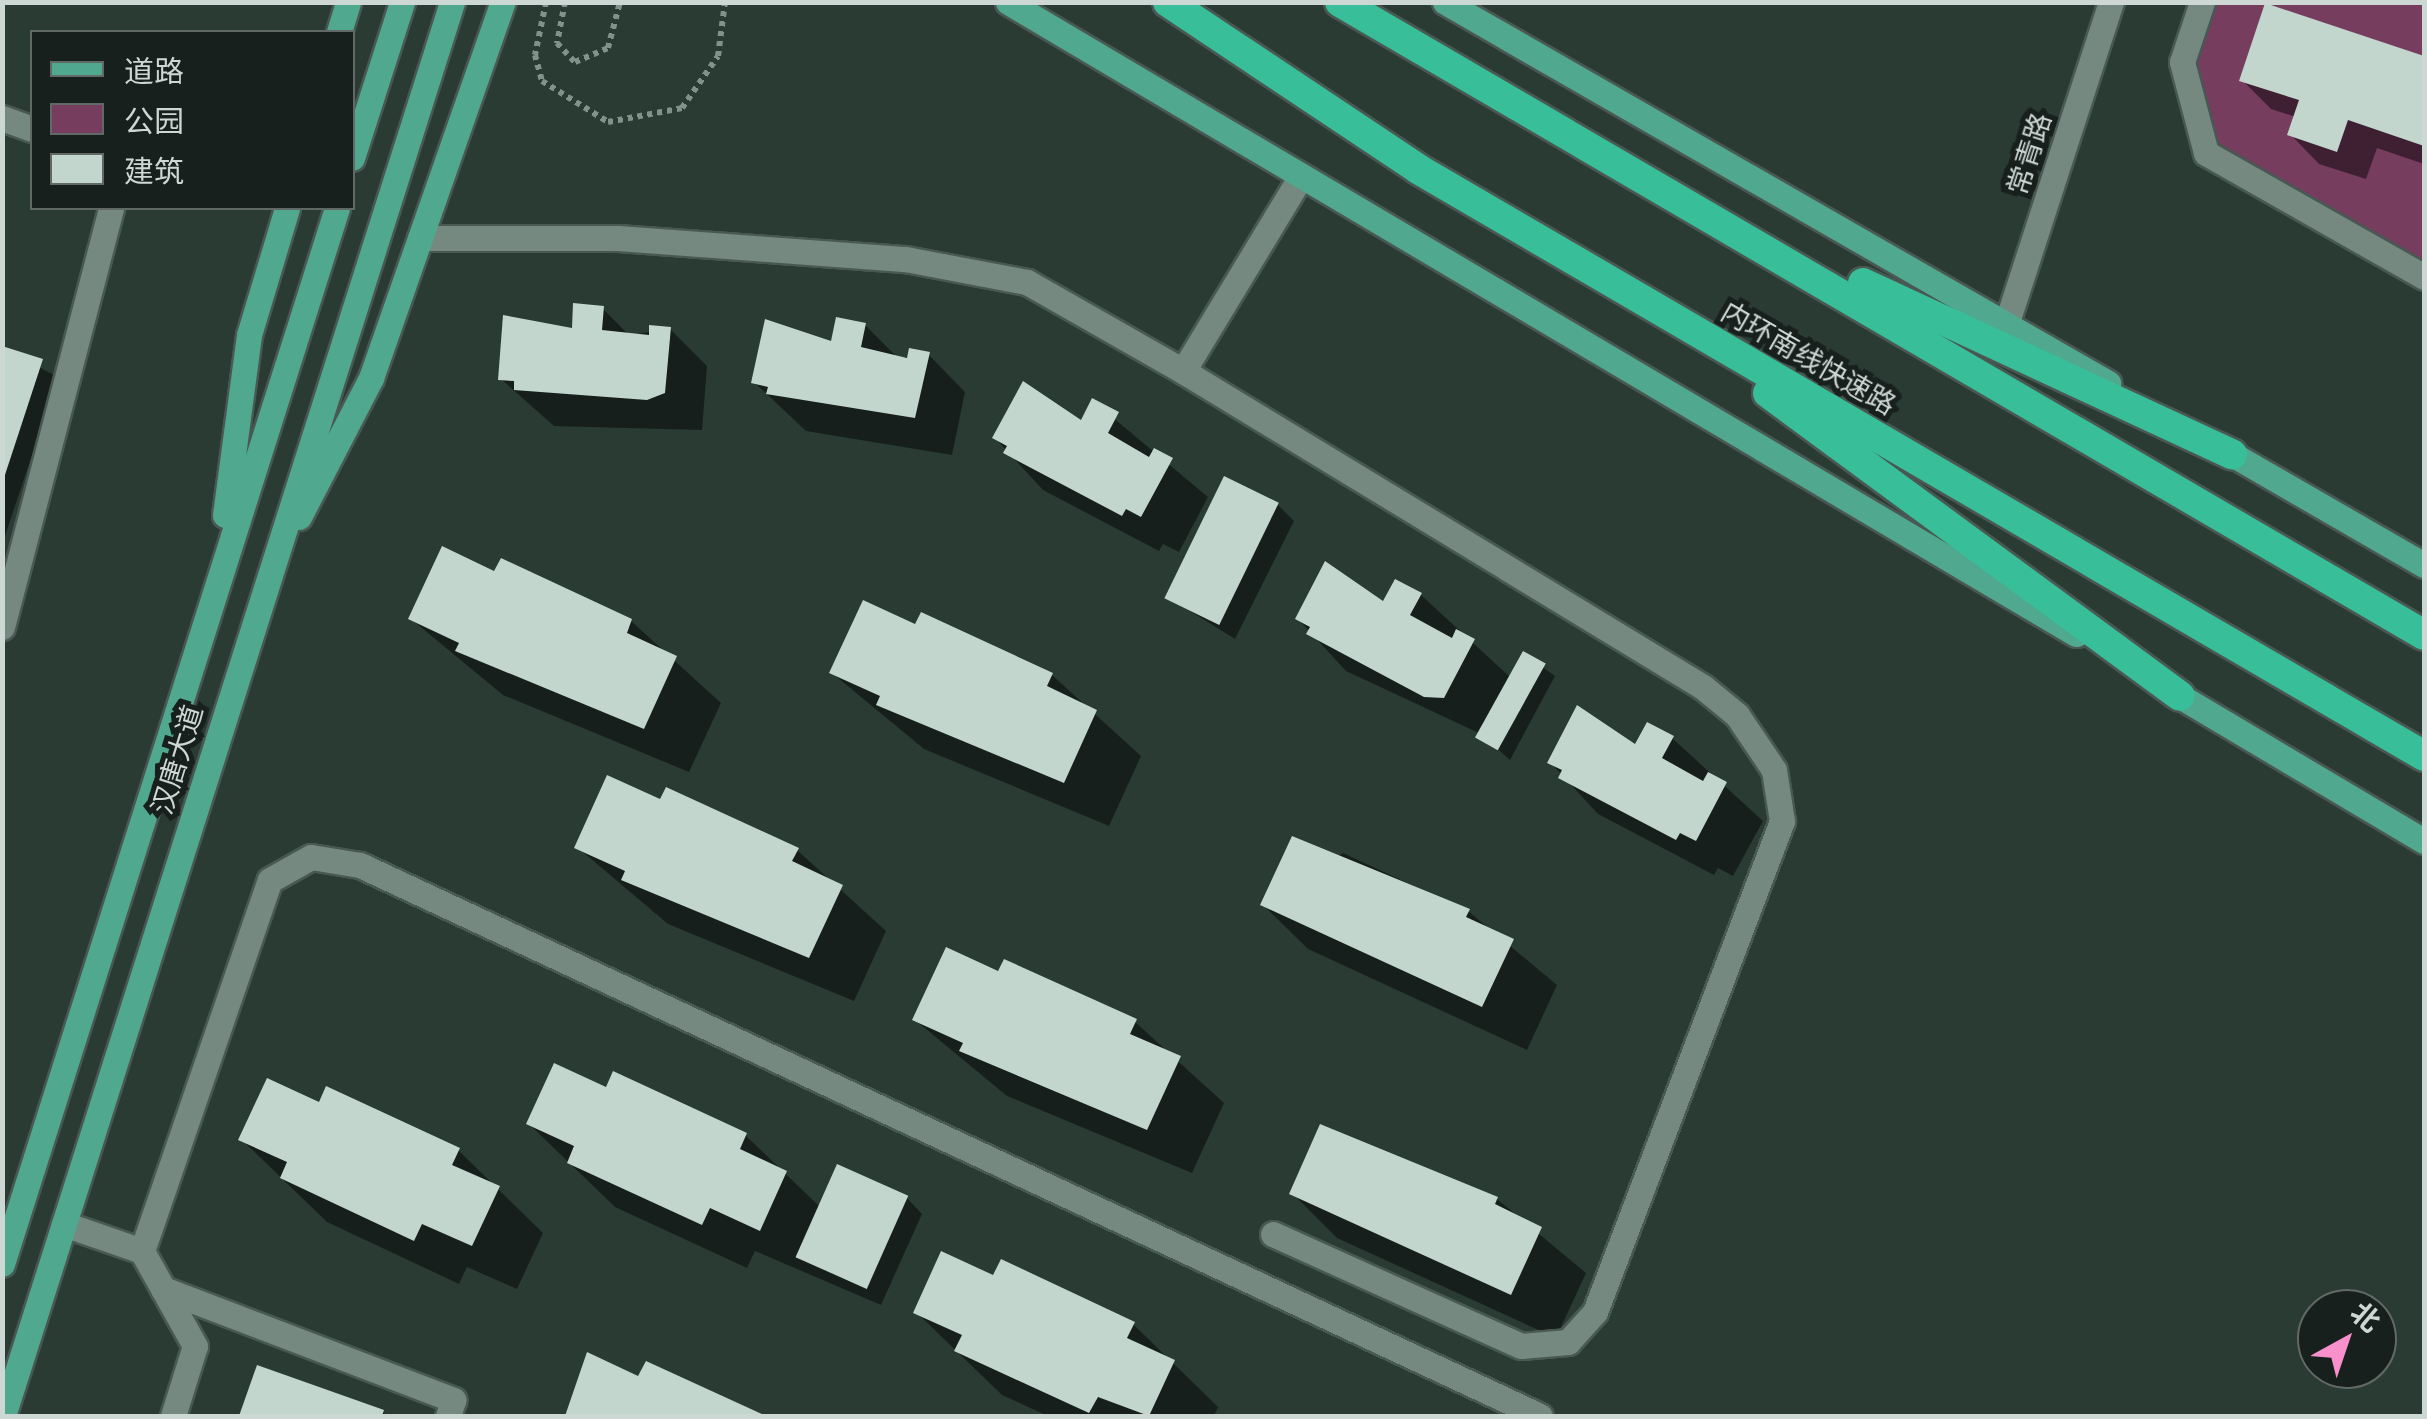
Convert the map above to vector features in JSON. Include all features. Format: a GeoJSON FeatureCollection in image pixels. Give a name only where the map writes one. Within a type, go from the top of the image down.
{"type":"FeatureCollection","features":[{"type":"Feature","properties":{"kind":"highway","name":"内环南线快速路"},"geometry":{"type":"LineString","coordinates":[[1168,2],[1418,169],[2424,756]]}},
{"type":"Feature","properties":{"kind":"highway"},"geometry":{"type":"LineString","coordinates":[[1340,2],[1698,206],[2424,635]]}},
{"type":"Feature","properties":{"kind":"highway"},"geometry":{"type":"LineString","coordinates":[[1698,206],[2232,454]]}},
{"type":"Feature","properties":{"kind":"highway"},"geometry":{"type":"LineString","coordinates":[[1641,299],[2180,696]]}},
{"type":"Feature","properties":{"kind":"main road"},"geometry":{"type":"LineString","coordinates":[[340,30],[348,2]]}},
{"type":"Feature","properties":{"kind":"main road"},"geometry":{"type":"LineString","coordinates":[[355,149],[402,2]]}},
{"type":"Feature","properties":{"kind":"main road","name":"汉唐大道"},"geometry":{"type":"LineString","coordinates":[[3,1416],[264,584],[452,2]]}},
{"type":"Feature","properties":{"kind":"main road"},"geometry":{"type":"LineString","coordinates":[[264,584],[371,378],[503,2]]}},
{"type":"Feature","properties":{"kind":"main road"},"geometry":{"type":"LineString","coordinates":[[1008,2],[2424,841]]}},
{"type":"Feature","properties":{"kind":"main road"},"geometry":{"type":"LineString","coordinates":[[1444,2],[2424,565]]}},
{"type":"Feature","properties":{"kind":"main road"},"geometry":{"type":"LineString","coordinates":[[216,578],[248,335],[286,210]]}},
{"type":"Feature","properties":{"kind":"main road","name":"汉唐大道"},"geometry":{"type":"LineString","coordinates":[[2,1264],[216,578],[336,210]]}},
{"type":"Feature","properties":{"kind":"street","name":"常青路"},"geometry":{"type":"LineString","coordinates":[[2006,325],[2111,2]]}},
{"type":"Feature","properties":{"kind":"street"},"geometry":{"type":"LineString","coordinates":[[2202,2],[2182,62],[2206,153],[2424,277]]}},
{"type":"Feature","properties":{"kind":"street"},"geometry":{"type":"LineString","coordinates":[[2,118],[30,128]]}},
{"type":"Feature","properties":{"kind":"street"},"geometry":{"type":"LineString","coordinates":[[1183,371],[1301,176]]}},
{"type":"Feature","properties":{"kind":"street"},"geometry":{"type":"LineString","coordinates":[[2,628],[110,210]]}},
{"type":"Feature","properties":{"kind":"street"},"geometry":{"type":"LineString","coordinates":[[420,238],[618,238],[906,259],[1027,282],[1183,371],[1703,687],[1737,715],[1774,770],[1782,820],[1595,1312],[1568,1342],[1521,1346],[1273,1234]]}},
{"type":"Feature","properties":{"kind":"street"},"geometry":{"type":"LineString","coordinates":[[142,1252],[270,880],[311,858],[360,865],[1540,1416]]}},
{"type":"Feature","properties":{"kind":"street"},"geometry":{"type":"LineString","coordinates":[[64,1224],[142,1252],[195,1346],[173,1416]]}},
{"type":"Feature","properties":{"kind":"street"},"geometry":{"type":"LineString","coordinates":[[163,1289],[453,1400],[448,1416]]}},
{"type":"Feature","properties":{"kind":"path"},"geometry":{"type":"LineString","coordinates":[[546,2],[535,55],[542,82],[608,122],[682,108],[718,56],[726,26],[725,2]]}},
{"type":"Feature","properties":{"kind":"path"},"geometry":{"type":"LineString","coordinates":[[565,2],[557,42],[575,62],[608,48],[618,28],[620,2]]}},
{"type":"Feature","properties":{"kind":"green space"},"geometry":{"type":"Polygon","coordinates":[[[2202,3],[2424,3],[2424,277],[2206,153],[2182,62],[2202,3]]]}},
{"type":"Feature","properties":{"kind":"building"},"geometry":{"type":"Polygon","coordinates":[[[2265,3],[2424,56],[2424,146],[2348,120],[2337,152],[2287,135],[2299,100],[2239,81],[2265,3]]]}},
{"type":"Feature","properties":{"kind":"building"},"geometry":{"type":"Polygon","coordinates":[[[573,303],[604,306],[602,330],[649,335],[649,325],[671,327],[665,393],[647,400],[514,390],[514,381],[498,380],[503,315],[572,328],[573,303]]]}},
{"type":"Feature","properties":{"kind":"building"},"geometry":{"type":"Polygon","coordinates":[[[836,317],[866,323],[861,347],[907,358],[909,348],[930,352],[915,418],[766,394],[768,387],[751,383],[765,319],[831,341],[836,317]]]}},
{"type":"Feature","properties":{"kind":"building"},"geometry":{"type":"Polygon","coordinates":[[[2,346],[43,359],[3,481],[2,481],[2,346]]]}},
{"type":"Feature","properties":{"kind":"building"},"geometry":{"type":"Polygon","coordinates":[[[1023,381],[1081,420],[1092,398],[1119,412],[1108,433],[1149,457],[1154,448],[1173,458],[1141,517],[1126,509],[1122,516],[1003,453],[1007,446],[992,438],[1023,381]]]}},
{"type":"Feature","properties":{"kind":"building"},"geometry":{"type":"Polygon","coordinates":[[[1224,476],[1279,503],[1219,625],[1164,598],[1224,476]]]}},
{"type":"Feature","properties":{"kind":"building"},"geometry":{"type":"Polygon","coordinates":[[[442,546],[494,571],[501,558],[632,619],[627,633],[677,656],[644,729],[455,651],[459,643],[408,619],[442,546]]]}},
{"type":"Feature","properties":{"kind":"building"},"geometry":{"type":"Polygon","coordinates":[[[1325,561],[1383,601],[1395,579],[1422,593],[1410,615],[1452,638],[1456,629],[1475,639],[1444,698],[1424,697],[1306,634],[1310,627],[1295,619],[1325,561]]]}},
{"type":"Feature","properties":{"kind":"building"},"geometry":{"type":"Polygon","coordinates":[[[863,600],[915,624],[921,612],[1053,673],[1047,686],[1097,710],[1064,783],[876,705],[880,696],[829,673],[863,600]]]}},
{"type":"Feature","properties":{"kind":"building"},"geometry":{"type":"Polygon","coordinates":[[[1523,651],[1546,664],[1498,750],[1475,738],[1523,651]]]}},
{"type":"Feature","properties":{"kind":"building"},"geometry":{"type":"Polygon","coordinates":[[[1577,705],[1635,744],[1647,722],[1674,736],[1662,758],[1703,781],[1708,772],[1727,782],[1696,841],[1680,833],[1676,840],[1558,778],[1562,770],[1547,763],[1577,705]]]}},
{"type":"Feature","properties":{"kind":"building"},"geometry":{"type":"Polygon","coordinates":[[[607,775],[660,799],[666,787],[799,848],[792,861],[843,885],[809,958],[621,880],[625,871],[574,848],[607,775]]]}},
{"type":"Feature","properties":{"kind":"building"},"geometry":{"type":"Polygon","coordinates":[[[1292,836],[1470,909],[1466,917],[1514,939],[1482,1007],[1260,905],[1292,836]]]}},
{"type":"Feature","properties":{"kind":"building"},"geometry":{"type":"Polygon","coordinates":[[[946,947],[998,971],[1004,959],[1137,1019],[1130,1034],[1181,1056],[1147,1130],[959,1051],[963,1043],[912,1020],[946,947]]]}},
{"type":"Feature","properties":{"kind":"building"},"geometry":{"type":"Polygon","coordinates":[[[554,1063],[606,1087],[613,1071],[747,1133],[740,1149],[787,1171],[760,1231],[710,1208],[702,1225],[567,1163],[574,1146],[526,1124],[554,1063]]]}},
{"type":"Feature","properties":{"kind":"building"},"geometry":{"type":"Polygon","coordinates":[[[267,1078],[319,1102],[326,1086],[460,1148],[452,1165],[500,1186],[472,1246],[422,1224],[414,1241],[280,1178],[287,1162],[238,1140],[267,1078]]]}},
{"type":"Feature","properties":{"kind":"building"},"geometry":{"type":"Polygon","coordinates":[[[1320,1124],[1498,1197],[1495,1204],[1542,1227],[1511,1295],[1289,1194],[1320,1124]]]}},
{"type":"Feature","properties":{"kind":"building"},"geometry":{"type":"Polygon","coordinates":[[[837,1164],[908,1196],[867,1289],[796,1257],[837,1164]]]}},
{"type":"Feature","properties":{"kind":"building"},"geometry":{"type":"Polygon","coordinates":[[[941,1251],[993,1275],[1001,1259],[1135,1322],[1127,1338],[1175,1360],[1149,1416],[1098,1397],[1089,1413],[954,1351],[962,1335],[913,1313],[941,1251]]]}},
{"type":"Feature","properties":{"kind":"building"},"geometry":{"type":"Polygon","coordinates":[[[587,1352],[638,1376],[646,1361],[766,1416],[565,1416],[587,1352]]]}},
{"type":"Feature","properties":{"kind":"building"},"geometry":{"type":"Polygon","coordinates":[[[257,1365],[384,1410],[382,1416],[239,1416],[257,1365]]]}}]}
